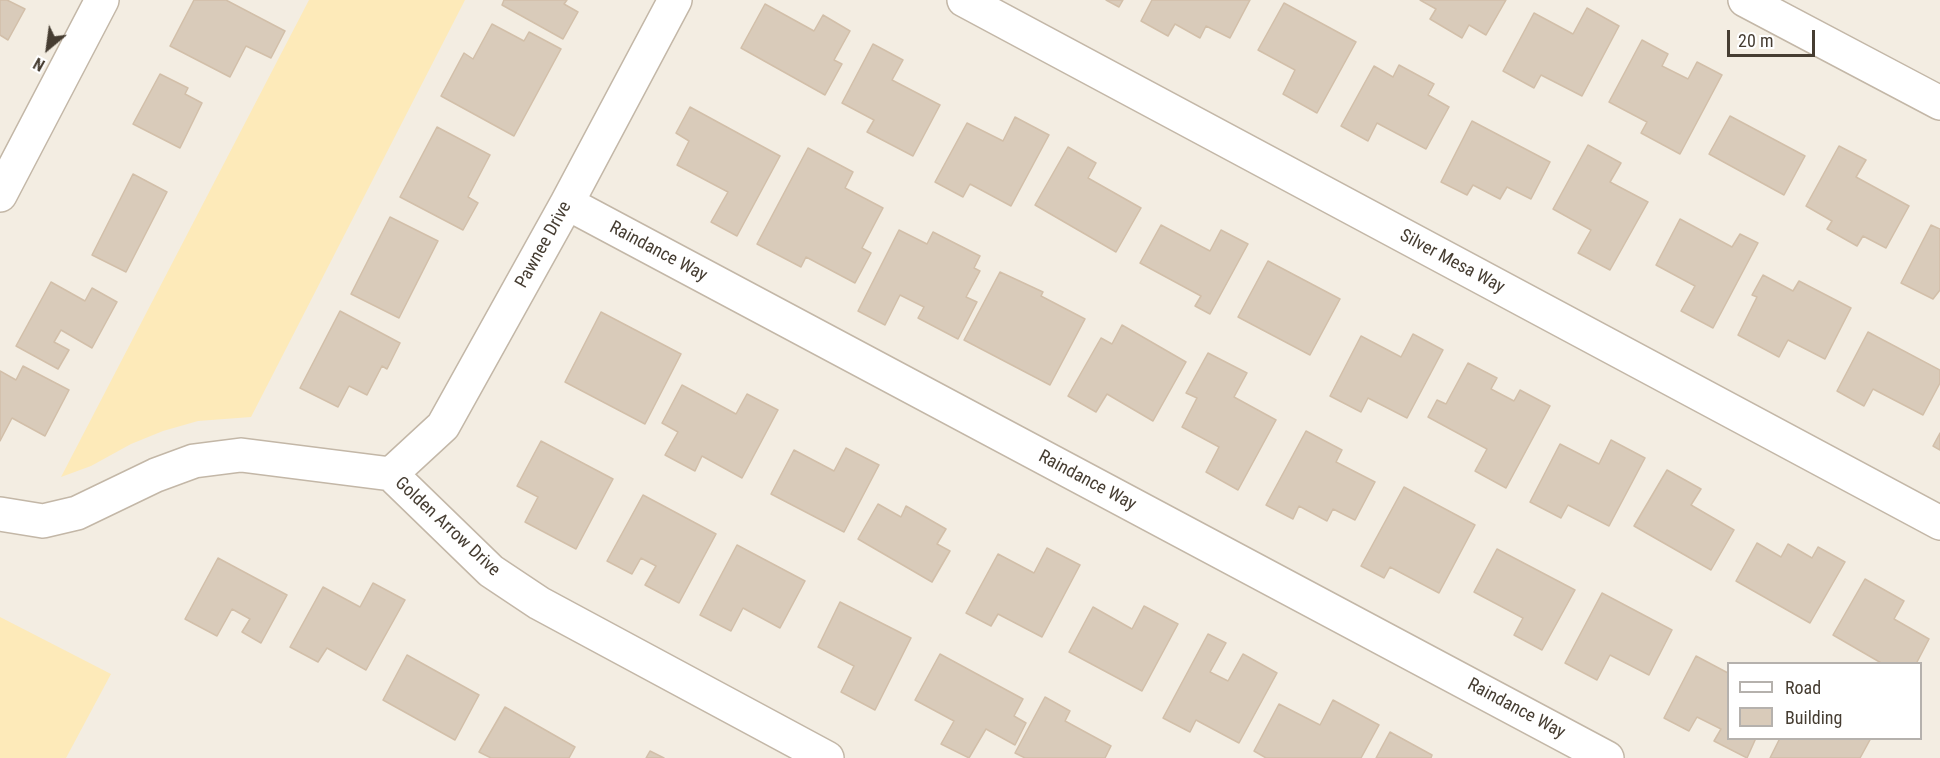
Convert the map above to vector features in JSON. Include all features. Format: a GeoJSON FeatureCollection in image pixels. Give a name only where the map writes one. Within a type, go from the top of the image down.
{"type":"FeatureCollection","features":[{"type":"Feature","properties":{"kind":"street"},"geometry":{"type":"LineString","coordinates":[[0,195],[102,0]]}},
{"type":"Feature","properties":{"kind":"street","name":"Pawnee Drive"},"geometry":{"type":"LineString","coordinates":[[391,474],[443,426],[567,203],[675,0]]}},
{"type":"Feature","properties":{"kind":"street","name":"Silver Mesa Way"},"geometry":{"type":"LineString","coordinates":[[964,0],[1940,523]]}},
{"type":"Feature","properties":{"kind":"street"},"geometry":{"type":"LineString","coordinates":[[1745,0],[1940,103]]}},
{"type":"Feature","properties":{"kind":"street","name":"Raindance Way"},"geometry":{"type":"LineString","coordinates":[[567,203],[1607,758]]}},
{"type":"Feature","properties":{"kind":"street","name":"Golden Arrow Drive"},"geometry":{"type":"LineString","coordinates":[[0,514],[43,520],[77,513],[156,475],[194,461],[241,455],[391,474],[491,571],[539,603],[827,758]]}},
{"type":"Feature","properties":{"kind":"sand"},"geometry":{"type":"Polygon","coordinates":[[[309,0],[465,0],[251,417],[198,421],[163,431],[131,444],[91,466],[61,477],[309,0]]]}},
{"type":"Feature","properties":{"kind":"sand"},"geometry":{"type":"Polygon","coordinates":[[[0,617],[111,674],[66,758],[0,758],[0,617]]]}},
{"type":"Feature","properties":{"kind":"building"},"geometry":{"type":"Polygon","coordinates":[[[0,0],[7,0],[25,9],[8,40],[0,35],[0,0]]]}},
{"type":"Feature","properties":{"kind":"building"},"geometry":{"type":"Polygon","coordinates":[[[194,0],[226,0],[285,31],[271,58],[246,46],[230,77],[170,46],[194,0]]]}},
{"type":"Feature","properties":{"kind":"building"},"geometry":{"type":"Polygon","coordinates":[[[504,0],[567,0],[564,4],[578,12],[563,39],[502,5],[504,0]]]}},
{"type":"Feature","properties":{"kind":"building"},"geometry":{"type":"Polygon","coordinates":[[[1106,0],[1123,0],[1119,7],[1106,0]]]}},
{"type":"Feature","properties":{"kind":"building"},"geometry":{"type":"Polygon","coordinates":[[[1152,0],[1250,0],[1230,38],[1206,26],[1200,38],[1175,24],[1168,36],[1141,21],[1152,0]]]}},
{"type":"Feature","properties":{"kind":"building"},"geometry":{"type":"Polygon","coordinates":[[[1420,0],[1506,0],[1486,35],[1469,25],[1462,38],[1430,19],[1436,9],[1420,0]]]}},
{"type":"Feature","properties":{"kind":"building"},"geometry":{"type":"Polygon","coordinates":[[[1284,3],[1356,42],[1317,113],[1283,94],[1295,70],[1258,50],[1284,3]]]}},
{"type":"Feature","properties":{"kind":"building"},"geometry":{"type":"Polygon","coordinates":[[[765,4],[814,31],[823,15],[850,31],[834,60],[842,64],[825,95],[741,48],[765,4]]]}},
{"type":"Feature","properties":{"kind":"building"},"geometry":{"type":"Polygon","coordinates":[[[1587,8],[1619,26],[1582,96],[1541,75],[1534,88],[1503,71],[1534,13],[1573,34],[1587,8]]]}},
{"type":"Feature","properties":{"kind":"building"},"geometry":{"type":"Polygon","coordinates":[[[492,24],[524,41],[529,32],[561,49],[514,136],[441,96],[464,53],[473,59],[492,24]]]}},
{"type":"Feature","properties":{"kind":"building"},"geometry":{"type":"Polygon","coordinates":[[[1642,40],[1668,54],[1662,66],[1688,79],[1697,62],[1722,75],[1680,154],[1641,133],[1647,122],[1609,102],[1642,40]]]}},
{"type":"Feature","properties":{"kind":"building"},"geometry":{"type":"Polygon","coordinates":[[[873,44],[903,60],[892,80],[940,105],[913,156],[867,132],[874,120],[842,103],[873,44]]]}},
{"type":"Feature","properties":{"kind":"building"},"geometry":{"type":"Polygon","coordinates":[[[1399,65],[1434,84],[1428,95],[1449,107],[1426,149],[1377,123],[1368,141],[1341,126],[1374,66],[1393,77],[1399,65]]]}},
{"type":"Feature","properties":{"kind":"building"},"geometry":{"type":"Polygon","coordinates":[[[160,74],[188,88],[185,94],[202,103],[180,148],[133,124],[160,74]]]}},
{"type":"Feature","properties":{"kind":"building"},"geometry":{"type":"Polygon","coordinates":[[[690,107],[780,156],[737,236],[711,222],[728,192],[677,165],[689,141],[676,133],[690,107]]]}},
{"type":"Feature","properties":{"kind":"building"},"geometry":{"type":"Polygon","coordinates":[[[1730,116],[1805,156],[1784,195],[1709,154],[1730,116]]]}},
{"type":"Feature","properties":{"kind":"building"},"geometry":{"type":"Polygon","coordinates":[[[1015,117],[1049,135],[1011,206],[970,184],[963,197],[935,182],[967,123],[1003,141],[1015,117]]]}},
{"type":"Feature","properties":{"kind":"building"},"geometry":{"type":"Polygon","coordinates":[[[1472,121],[1550,162],[1531,199],[1507,187],[1500,199],[1473,185],[1467,195],[1441,182],[1472,121]]]}},
{"type":"Feature","properties":{"kind":"building"},"geometry":{"type":"Polygon","coordinates":[[[437,127],[490,155],[468,197],[478,203],[463,230],[400,197],[437,127]]]}},
{"type":"Feature","properties":{"kind":"building"},"geometry":{"type":"Polygon","coordinates":[[[1588,145],[1621,163],[1610,182],[1648,202],[1610,270],[1578,253],[1591,230],[1553,209],[1588,145]]]}},
{"type":"Feature","properties":{"kind":"building"},"geometry":{"type":"Polygon","coordinates":[[[1839,146],[1866,160],[1856,177],[1909,206],[1886,248],[1863,236],[1857,246],[1827,229],[1832,221],[1806,206],[1839,146]]]}},
{"type":"Feature","properties":{"kind":"building"},"geometry":{"type":"Polygon","coordinates":[[[1068,147],[1096,163],[1088,178],[1141,208],[1116,252],[1035,205],[1068,147]]]}},
{"type":"Feature","properties":{"kind":"building"},"geometry":{"type":"Polygon","coordinates":[[[808,148],[853,172],[845,188],[883,208],[862,248],[871,253],[855,283],[806,257],[801,267],[757,244],[808,148]]]}},
{"type":"Feature","properties":{"kind":"building"},"geometry":{"type":"Polygon","coordinates":[[[133,174],[167,192],[126,272],[92,255],[133,174]]]}},
{"type":"Feature","properties":{"kind":"building"},"geometry":{"type":"Polygon","coordinates":[[[390,217],[438,241],[399,318],[351,294],[390,217]]]}},
{"type":"Feature","properties":{"kind":"building"},"geometry":{"type":"Polygon","coordinates":[[[1680,219],[1732,247],[1740,234],[1758,243],[1713,328],[1681,311],[1695,286],[1656,265],[1680,219]]]}},
{"type":"Feature","properties":{"kind":"building"},"geometry":{"type":"Polygon","coordinates":[[[1161,225],[1210,251],[1221,230],[1248,244],[1210,314],[1195,306],[1201,296],[1140,263],[1161,225]]]}},
{"type":"Feature","properties":{"kind":"building"},"geometry":{"type":"Polygon","coordinates":[[[1931,225],[1940,229],[1940,290],[1933,299],[1901,283],[1931,225]]]}},
{"type":"Feature","properties":{"kind":"building"},"geometry":{"type":"Polygon","coordinates":[[[899,230],[927,244],[933,232],[980,256],[974,268],[980,271],[966,297],[977,302],[958,339],[918,318],[924,307],[900,295],[885,325],[858,311],[899,230]]]}},
{"type":"Feature","properties":{"kind":"building"},"geometry":{"type":"Polygon","coordinates":[[[1268,261],[1340,299],[1310,355],[1238,317],[1268,261]]]}},
{"type":"Feature","properties":{"kind":"building"},"geometry":{"type":"Polygon","coordinates":[[[1000,272],[1043,292],[1041,296],[1085,319],[1050,385],[964,340],[1000,272]]]}},
{"type":"Feature","properties":{"kind":"building"},"geometry":{"type":"Polygon","coordinates":[[[1763,275],[1793,291],[1799,281],[1851,308],[1825,359],[1788,340],[1779,357],[1738,335],[1757,297],[1752,295],[1763,275]]]}},
{"type":"Feature","properties":{"kind":"building"},"geometry":{"type":"Polygon","coordinates":[[[51,282],[85,301],[92,288],[117,302],[92,348],[61,330],[54,342],[69,350],[58,369],[16,346],[51,282]]]}},
{"type":"Feature","properties":{"kind":"building"},"geometry":{"type":"Polygon","coordinates":[[[340,311],[400,343],[387,369],[382,366],[367,395],[349,386],[338,407],[300,388],[340,311]]]}},
{"type":"Feature","properties":{"kind":"building"},"geometry":{"type":"Polygon","coordinates":[[[601,312],[681,354],[645,424],[565,382],[601,312]]]}},
{"type":"Feature","properties":{"kind":"building"},"geometry":{"type":"Polygon","coordinates":[[[1122,325],[1186,362],[1153,421],[1107,394],[1096,412],[1068,396],[1101,338],[1112,344],[1122,325]]]}},
{"type":"Feature","properties":{"kind":"building"},"geometry":{"type":"Polygon","coordinates":[[[1868,332],[1940,370],[1940,383],[1923,415],[1873,389],[1864,406],[1837,391],[1868,332]]]}},
{"type":"Feature","properties":{"kind":"building"},"geometry":{"type":"Polygon","coordinates":[[[1413,334],[1443,350],[1407,418],[1368,398],[1361,412],[1330,396],[1361,336],[1401,357],[1413,334]]]}},
{"type":"Feature","properties":{"kind":"building"},"geometry":{"type":"Polygon","coordinates":[[[1208,353],[1247,373],[1234,397],[1276,420],[1238,490],[1206,472],[1219,447],[1182,427],[1197,398],[1186,393],[1208,353]]]}},
{"type":"Feature","properties":{"kind":"building"},"geometry":{"type":"Polygon","coordinates":[[[1468,363],[1497,378],[1491,389],[1514,401],[1520,390],[1550,406],[1506,488],[1475,471],[1487,449],[1428,417],[1437,400],[1446,404],[1468,363]]]}},
{"type":"Feature","properties":{"kind":"building"},"geometry":{"type":"Polygon","coordinates":[[[23,366],[69,390],[45,436],[12,418],[0,441],[0,371],[16,380],[23,366]]]}},
{"type":"Feature","properties":{"kind":"building"},"geometry":{"type":"Polygon","coordinates":[[[682,385],[736,414],[747,394],[778,410],[742,478],[702,456],[695,471],[665,455],[678,432],[662,423],[682,385]]]}},
{"type":"Feature","properties":{"kind":"building"},"geometry":{"type":"Polygon","coordinates":[[[1306,431],[1342,450],[1336,462],[1375,482],[1355,520],[1333,509],[1327,521],[1299,506],[1293,519],[1266,505],[1306,431]]]}},
{"type":"Feature","properties":{"kind":"building"},"geometry":{"type":"Polygon","coordinates":[[[1940,433],[1940,450],[1933,446],[1940,433]]]}},
{"type":"Feature","properties":{"kind":"building"},"geometry":{"type":"Polygon","coordinates":[[[1611,440],[1645,458],[1609,526],[1568,505],[1561,518],[1530,502],[1560,444],[1599,464],[1611,440]]]}},
{"type":"Feature","properties":{"kind":"building"},"geometry":{"type":"Polygon","coordinates":[[[541,441],[613,479],[576,549],[525,522],[538,497],[517,486],[541,441]]]}},
{"type":"Feature","properties":{"kind":"building"},"geometry":{"type":"Polygon","coordinates":[[[846,448],[879,465],[844,532],[771,494],[794,450],[834,471],[846,448]]]}},
{"type":"Feature","properties":{"kind":"building"},"geometry":{"type":"Polygon","coordinates":[[[1667,470],[1701,489],[1691,505],[1734,530],[1711,570],[1634,526],[1667,470]]]}},
{"type":"Feature","properties":{"kind":"building"},"geometry":{"type":"Polygon","coordinates":[[[1404,487],[1475,525],[1439,593],[1390,567],[1384,578],[1361,566],[1404,487]]]}},
{"type":"Feature","properties":{"kind":"building"},"geometry":{"type":"Polygon","coordinates":[[[643,495],[716,534],[679,603],[645,585],[656,566],[641,558],[632,574],[607,561],[643,495]]]}},
{"type":"Feature","properties":{"kind":"building"},"geometry":{"type":"Polygon","coordinates":[[[878,504],[901,517],[906,506],[946,529],[937,544],[950,551],[932,582],[858,539],[878,504]]]}},
{"type":"Feature","properties":{"kind":"building"},"geometry":{"type":"Polygon","coordinates":[[[1757,543],[1781,557],[1788,544],[1812,558],[1818,547],[1845,562],[1810,623],[1736,581],[1757,543]]]}},
{"type":"Feature","properties":{"kind":"building"},"geometry":{"type":"Polygon","coordinates":[[[737,545],[805,581],[780,628],[743,608],[731,631],[700,615],[737,545]]]}},
{"type":"Feature","properties":{"kind":"building"},"geometry":{"type":"Polygon","coordinates":[[[1047,548],[1080,565],[1042,637],[998,614],[991,626],[966,613],[998,554],[1034,573],[1047,548]]]}},
{"type":"Feature","properties":{"kind":"building"},"geometry":{"type":"Polygon","coordinates":[[[1497,549],[1575,590],[1542,650],[1514,635],[1523,618],[1474,592],[1497,549]]]}},
{"type":"Feature","properties":{"kind":"building"},"geometry":{"type":"Polygon","coordinates":[[[218,558],[287,595],[261,643],[242,632],[250,619],[232,609],[217,636],[185,619],[218,558]]]}},
{"type":"Feature","properties":{"kind":"building"},"geometry":{"type":"Polygon","coordinates":[[[1865,579],[1904,601],[1894,619],[1929,639],[1917,662],[1880,662],[1833,635],[1865,579]]]}},
{"type":"Feature","properties":{"kind":"building"},"geometry":{"type":"Polygon","coordinates":[[[373,583],[405,600],[366,670],[327,648],[318,662],[290,647],[323,587],[360,607],[373,583]]]}},
{"type":"Feature","properties":{"kind":"building"},"geometry":{"type":"Polygon","coordinates":[[[1602,593],[1672,630],[1649,675],[1610,655],[1597,680],[1565,663],[1602,593]]]}},
{"type":"Feature","properties":{"kind":"building"},"geometry":{"type":"Polygon","coordinates":[[[840,602],[911,638],[875,710],[841,692],[854,666],[818,647],[840,602]]]}},
{"type":"Feature","properties":{"kind":"building"},"geometry":{"type":"Polygon","coordinates":[[[1144,606],[1178,624],[1142,691],[1069,652],[1093,607],[1132,629],[1144,606]]]}},
{"type":"Feature","properties":{"kind":"building"},"geometry":{"type":"Polygon","coordinates":[[[1208,634],[1226,643],[1210,672],[1228,681],[1243,654],[1277,673],[1239,743],[1196,720],[1190,732],[1163,718],[1208,634]]]}},
{"type":"Feature","properties":{"kind":"building"},"geometry":{"type":"Polygon","coordinates":[[[940,654],[1023,699],[1014,716],[1026,723],[1015,745],[986,729],[969,758],[941,744],[954,721],[915,700],[940,654]]]}},
{"type":"Feature","properties":{"kind":"building"},"geometry":{"type":"Polygon","coordinates":[[[407,655],[479,695],[455,740],[383,700],[407,655]]]}},
{"type":"Feature","properties":{"kind":"building"},"geometry":{"type":"Polygon","coordinates":[[[1696,656],[1727,672],[1727,740],[1755,740],[1747,758],[1714,741],[1721,729],[1697,717],[1689,731],[1664,718],[1696,656]]]}},
{"type":"Feature","properties":{"kind":"building"},"geometry":{"type":"Polygon","coordinates":[[[1045,697],[1070,711],[1065,721],[1111,746],[1105,758],[1025,758],[1015,753],[1045,697]]]}},
{"type":"Feature","properties":{"kind":"building"},"geometry":{"type":"Polygon","coordinates":[[[1333,700],[1379,725],[1361,758],[1266,758],[1254,751],[1279,704],[1320,725],[1333,700]]]}},
{"type":"Feature","properties":{"kind":"building"},"geometry":{"type":"Polygon","coordinates":[[[505,707],[575,747],[569,758],[491,758],[479,752],[505,707]]]}},
{"type":"Feature","properties":{"kind":"building"},"geometry":{"type":"Polygon","coordinates":[[[1390,732],[1432,755],[1431,758],[1376,758],[1390,732]]]}},
{"type":"Feature","properties":{"kind":"building"},"geometry":{"type":"Polygon","coordinates":[[[1779,740],[1870,740],[1860,758],[1770,758],[1779,740]]]}},
{"type":"Feature","properties":{"kind":"building"},"geometry":{"type":"Polygon","coordinates":[[[650,751],[664,758],[646,758],[650,751]]]}}]}
